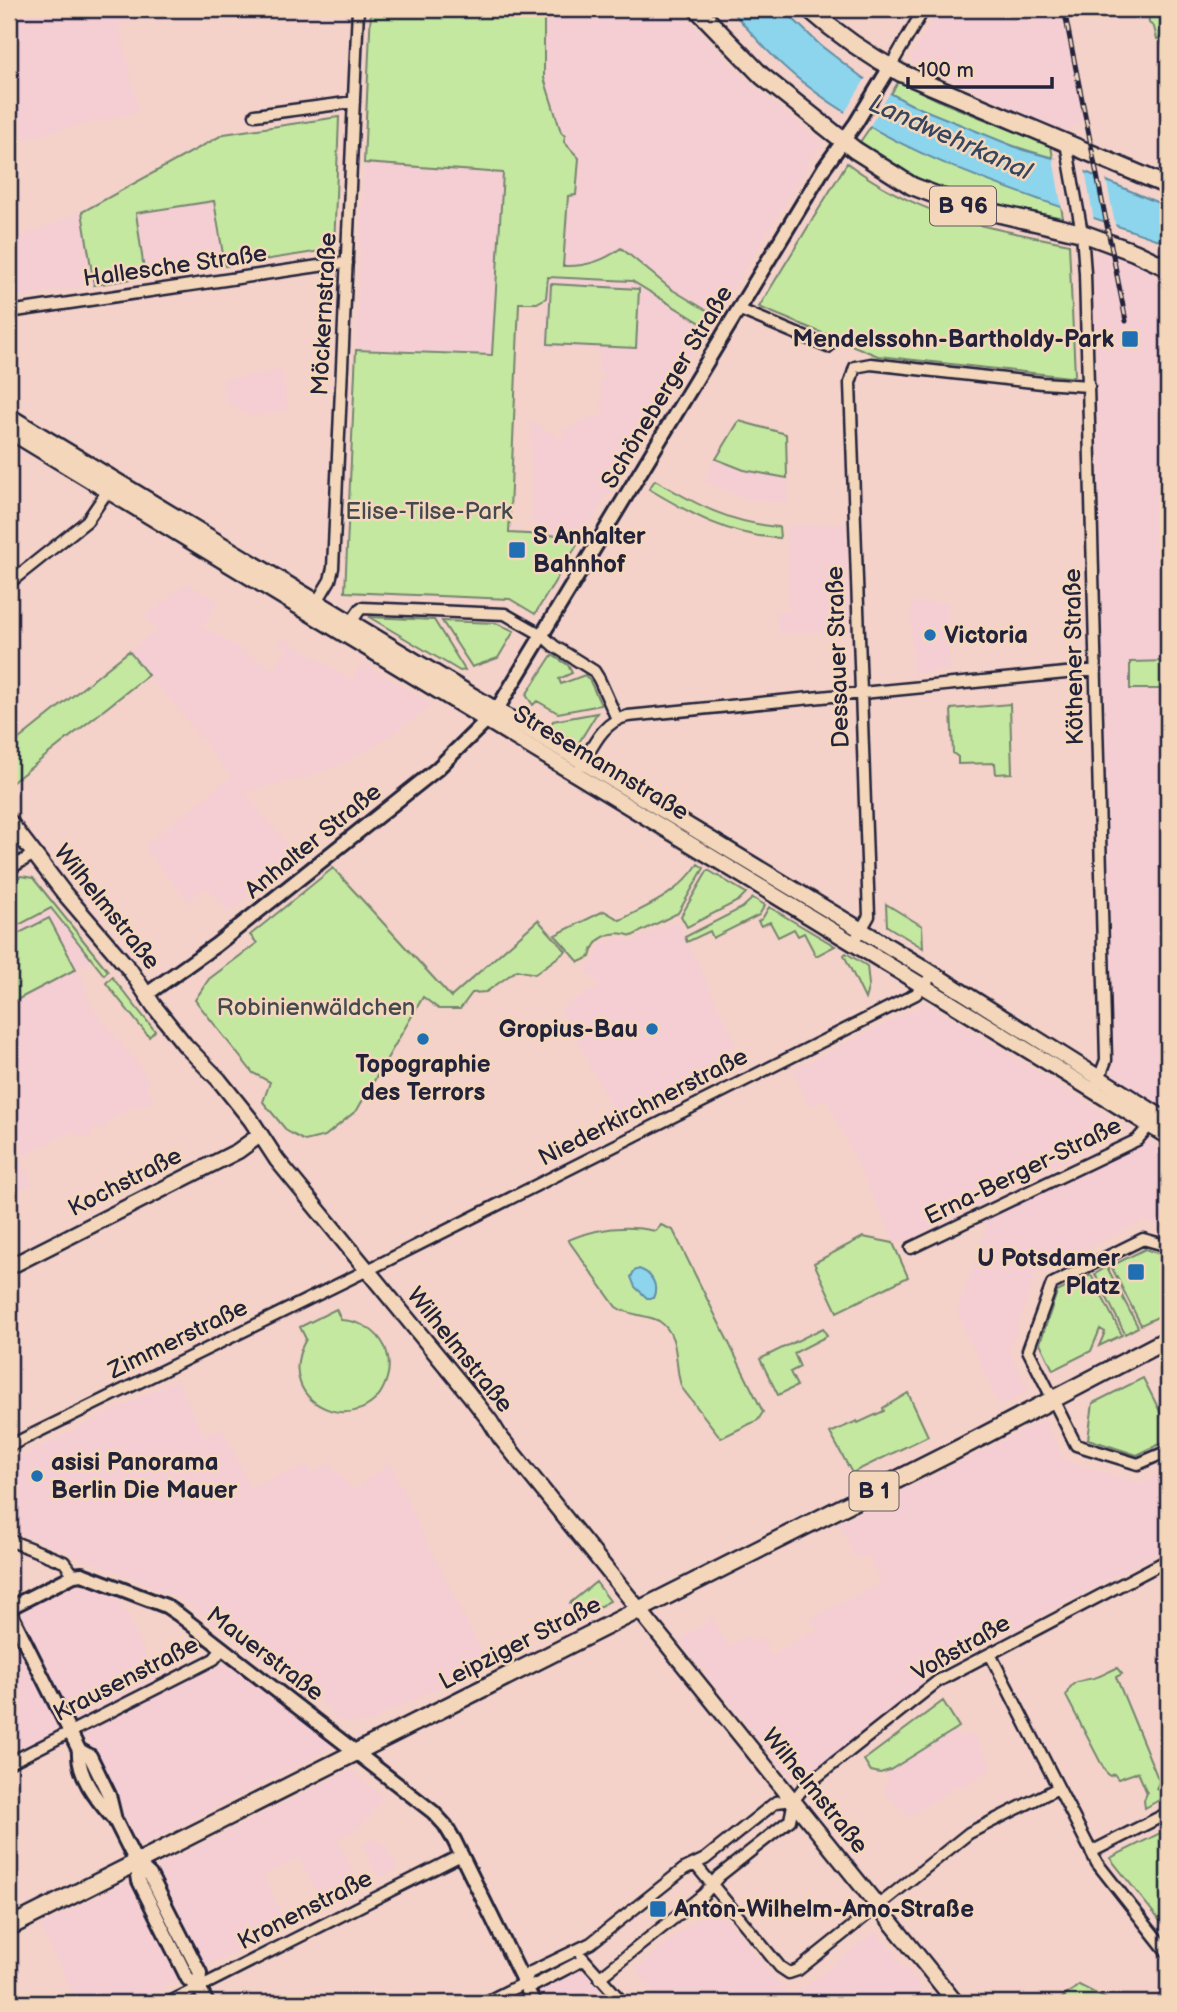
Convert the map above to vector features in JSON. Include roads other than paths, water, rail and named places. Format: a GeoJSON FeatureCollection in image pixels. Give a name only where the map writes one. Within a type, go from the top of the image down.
{"type":"FeatureCollection","features":[{"type":"Feature","properties":{"kind":"main road","name":"B 96"},"geometry":{"type":"LineString","coordinates":[[697,9],[762,76],[890,174],[930,194],[962,205],[1080,227],[1168,268]]}},
{"type":"Feature","properties":{"kind":"main road"},"geometry":{"type":"LineString","coordinates":[[809,9],[822,21],[890,67],[1067,151],[1168,186]]}},
{"type":"Feature","properties":{"kind":"main road","name":"Stresemannstraße"},"geometry":{"type":"LineString","coordinates":[[9,416],[111,485],[347,629],[1097,1084],[1168,1121]]}},
{"type":"Feature","properties":{"kind":"main road","name":"Stresemannstraße"},"geometry":{"type":"LineString","coordinates":[[9,431],[111,485]]}},
{"type":"Feature","properties":{"kind":"main road","name":"Wilhelmstraße"},"geometry":{"type":"LineString","coordinates":[[9,821],[87,921],[107,940],[189,1051],[219,1080],[277,1160],[429,1344],[500,1437],[956,2003]]}},
{"type":"Feature","properties":{"kind":"main road","name":"Stresemannstraße"},"geometry":{"type":"LineString","coordinates":[[1097,1084],[1168,1137]]}},
{"type":"Feature","properties":{"kind":"main road","name":"Kochstraße"},"geometry":{"type":"LineString","coordinates":[[9,1267],[229,1155],[260,1135]]}},
{"type":"Feature","properties":{"kind":"main road","name":"B 1"},"geometry":{"type":"LineString","coordinates":[[1053,1400],[1168,1339]]}},
{"type":"Feature","properties":{"kind":"main road","name":"Leipziger Straße"},"geometry":{"type":"LineString","coordinates":[[9,1927],[1053,1400]]}},
{"type":"Feature","properties":{"kind":"street","name":"Möckernstraße"},"geometry":{"type":"LineString","coordinates":[[313,608],[330,580],[333,568],[358,9]]}},
{"type":"Feature","properties":{"kind":"street"},"geometry":{"type":"LineString","coordinates":[[890,67],[924,9]]}},
{"type":"Feature","properties":{"kind":"street","name":"Schöneberger Straße"},"geometry":{"type":"LineString","coordinates":[[492,716],[824,168],[856,123],[890,67]]}},
{"type":"Feature","properties":{"kind":"street"},"geometry":{"type":"LineString","coordinates":[[255,115],[354,102]]}},
{"type":"Feature","properties":{"kind":"street","name":"Köthener Straße"},"geometry":{"type":"LineString","coordinates":[[1067,151],[1085,273],[1089,386],[1106,1060],[1097,1084]]}},
{"type":"Feature","properties":{"kind":"street","name":"Hallesche Straße"},"geometry":{"type":"LineString","coordinates":[[9,312],[347,263]]}},
{"type":"Feature","properties":{"kind":"street"},"geometry":{"type":"LineString","coordinates":[[738,309],[828,347]]}},
{"type":"Feature","properties":{"kind":"street","name":"Dessauer Straße"},"geometry":{"type":"LineString","coordinates":[[857,936],[869,916],[850,383],[855,367],[871,364],[1089,386]]}},
{"type":"Feature","properties":{"kind":"street"},"geometry":{"type":"LineString","coordinates":[[9,583],[87,521],[111,485]]}},
{"type":"Feature","properties":{"kind":"street"},"geometry":{"type":"LineString","coordinates":[[347,629],[360,608],[505,614],[542,635],[596,673],[617,719]]}},
{"type":"Feature","properties":{"kind":"street"},"geometry":{"type":"LineString","coordinates":[[579,769],[603,731],[617,719],[628,716],[1096,670]]}},
{"type":"Feature","properties":{"kind":"street","name":"Anhalter Straße"},"geometry":{"type":"LineString","coordinates":[[147,995],[216,945],[423,780],[492,716]]}},
{"type":"Feature","properties":{"kind":"street"},"geometry":{"type":"LineString","coordinates":[[9,869],[34,854]]}},
{"type":"Feature","properties":{"kind":"street","name":"Niederkirchnerstraße"},"geometry":{"type":"LineString","coordinates":[[367,1270],[916,994],[929,980]]}},
{"type":"Feature","properties":{"kind":"street","name":"Erna-Berger-Straße"},"geometry":{"type":"LineString","coordinates":[[911,1248],[1137,1140],[1150,1125]]}},
{"type":"Feature","properties":{"kind":"street"},"geometry":{"type":"LineString","coordinates":[[1168,1246],[1141,1240],[1051,1285],[1028,1350],[1073,1441],[1081,1447],[1138,1465],[1168,1451]]}},
{"type":"Feature","properties":{"kind":"street","name":"Zimmerstraße"},"geometry":{"type":"LineString","coordinates":[[9,1446],[367,1270]]}},
{"type":"Feature","properties":{"kind":"street","name":"Mauerstraße"},"geometry":{"type":"LineString","coordinates":[[9,1540],[64,1562],[74,1575],[91,1575],[166,1606],[357,1751],[436,1815],[448,1829],[534,2003]]}},
{"type":"Feature","properties":{"kind":"street","name":"Voßstraße"},"geometry":{"type":"LineString","coordinates":[[793,1800],[810,1782],[938,1681],[1168,1560]]}},
{"type":"Feature","properties":{"kind":"street"},"geometry":{"type":"LineString","coordinates":[[74,1575],[9,1609],[79,1750],[90,1756],[109,1796],[115,1820],[136,1862],[150,1875],[200,1973],[199,1988],[207,2003]]}},
{"type":"Feature","properties":{"kind":"street","name":"Krausenstraße"},"geometry":{"type":"LineString","coordinates":[[9,1763],[214,1658],[223,1648]]}},
{"type":"Feature","properties":{"kind":"street"},"geometry":{"type":"LineString","coordinates":[[990,1654],[1091,1852],[1103,1872],[1168,1953]]}},
{"type":"Feature","properties":{"kind":"street"},"geometry":{"type":"LineString","coordinates":[[695,1864],[780,1968],[789,1973],[798,1970],[969,1833],[1058,1788]]}},
{"type":"Feature","properties":{"kind":"street"},"geometry":{"type":"LineString","coordinates":[[524,1983],[529,1973],[591,1943],[684,1869],[705,1859],[776,1802],[793,1800],[790,1820],[719,1876],[704,1894],[599,1979]]}},
{"type":"Feature","properties":{"kind":"street"},"geometry":{"type":"LineString","coordinates":[[1091,1852],[1168,1813]]}},
{"type":"Feature","properties":{"kind":"street","name":"Kronenstraße"},"geometry":{"type":"LineString","coordinates":[[168,2003],[461,1855]]}},
{"type":"Feature","properties":{"kind":"street"},"geometry":{"type":"LineString","coordinates":[[579,1950],[583,1960],[623,2003]]}},
{"type":"Feature","properties":{"kind":"street"},"geometry":{"type":"LineString","coordinates":[[484,2003],[524,1983],[535,1985],[583,1960]]}},
{"type":"Feature","properties":{"kind":"water","name":"Landwehrkanal"},"geometry":{"type":"Polygon","coordinates":[[[730,9],[783,9],[820,45],[863,78],[910,104],[1023,150],[1053,158],[1168,207],[1168,247],[1167,243],[977,177],[885,135],[842,110],[791,73],[730,9]]]}},
{"type":"Feature","properties":{"kind":"water"},"geometry":{"type":"Polygon","coordinates":[[[639,1269],[653,1280],[653,1298],[647,1298],[635,1287],[631,1277],[634,1271],[639,1269]]]}},
{"type":"Feature","properties":{"kind":"railway"},"geometry":{"type":"LineString","coordinates":[[1064,9],[1126,321]]}},
{"type":"Feature","properties":{"kind":"place","name":"Mendelssohn-Bartholdy-Park"},"geometry":{"type":"Point","coordinates":[1130,339]}},
{"type":"Feature","properties":{"kind":"place","name":"S Anhalter Bahnhof"},"geometry":{"type":"Point","coordinates":[517,550]}},
{"type":"Feature","properties":{"kind":"place","name":"Victoria"},"geometry":{"type":"Point","coordinates":[930,635]}},
{"type":"Feature","properties":{"kind":"place","name":"Gropius-Bau"},"geometry":{"type":"Point","coordinates":[652,1029]}},
{"type":"Feature","properties":{"kind":"place","name":"Topographie des Terrors"},"geometry":{"type":"Point","coordinates":[423,1039]}},
{"type":"Feature","properties":{"kind":"place","name":"U Potsdamer Platz"},"geometry":{"type":"Point","coordinates":[1136,1272]}},
{"type":"Feature","properties":{"kind":"place","name":"asisi Panorama Berlin Die Mauer"},"geometry":{"type":"Point","coordinates":[37,1476]}},
{"type":"Feature","properties":{"kind":"place","name":"Anton-Wilhelm-Amo-Straße"},"geometry":{"type":"Point","coordinates":[658,1909]}},
{"type":"Feature","properties":{"kind":"park label","name":"Elise-Tilse-Park"},"geometry":{"type":"Point","coordinates":[429,511]}},
{"type":"Feature","properties":{"kind":"park label","name":"Robinienwäldchen"},"geometry":{"type":"Point","coordinates":[316,1007]}}]}
